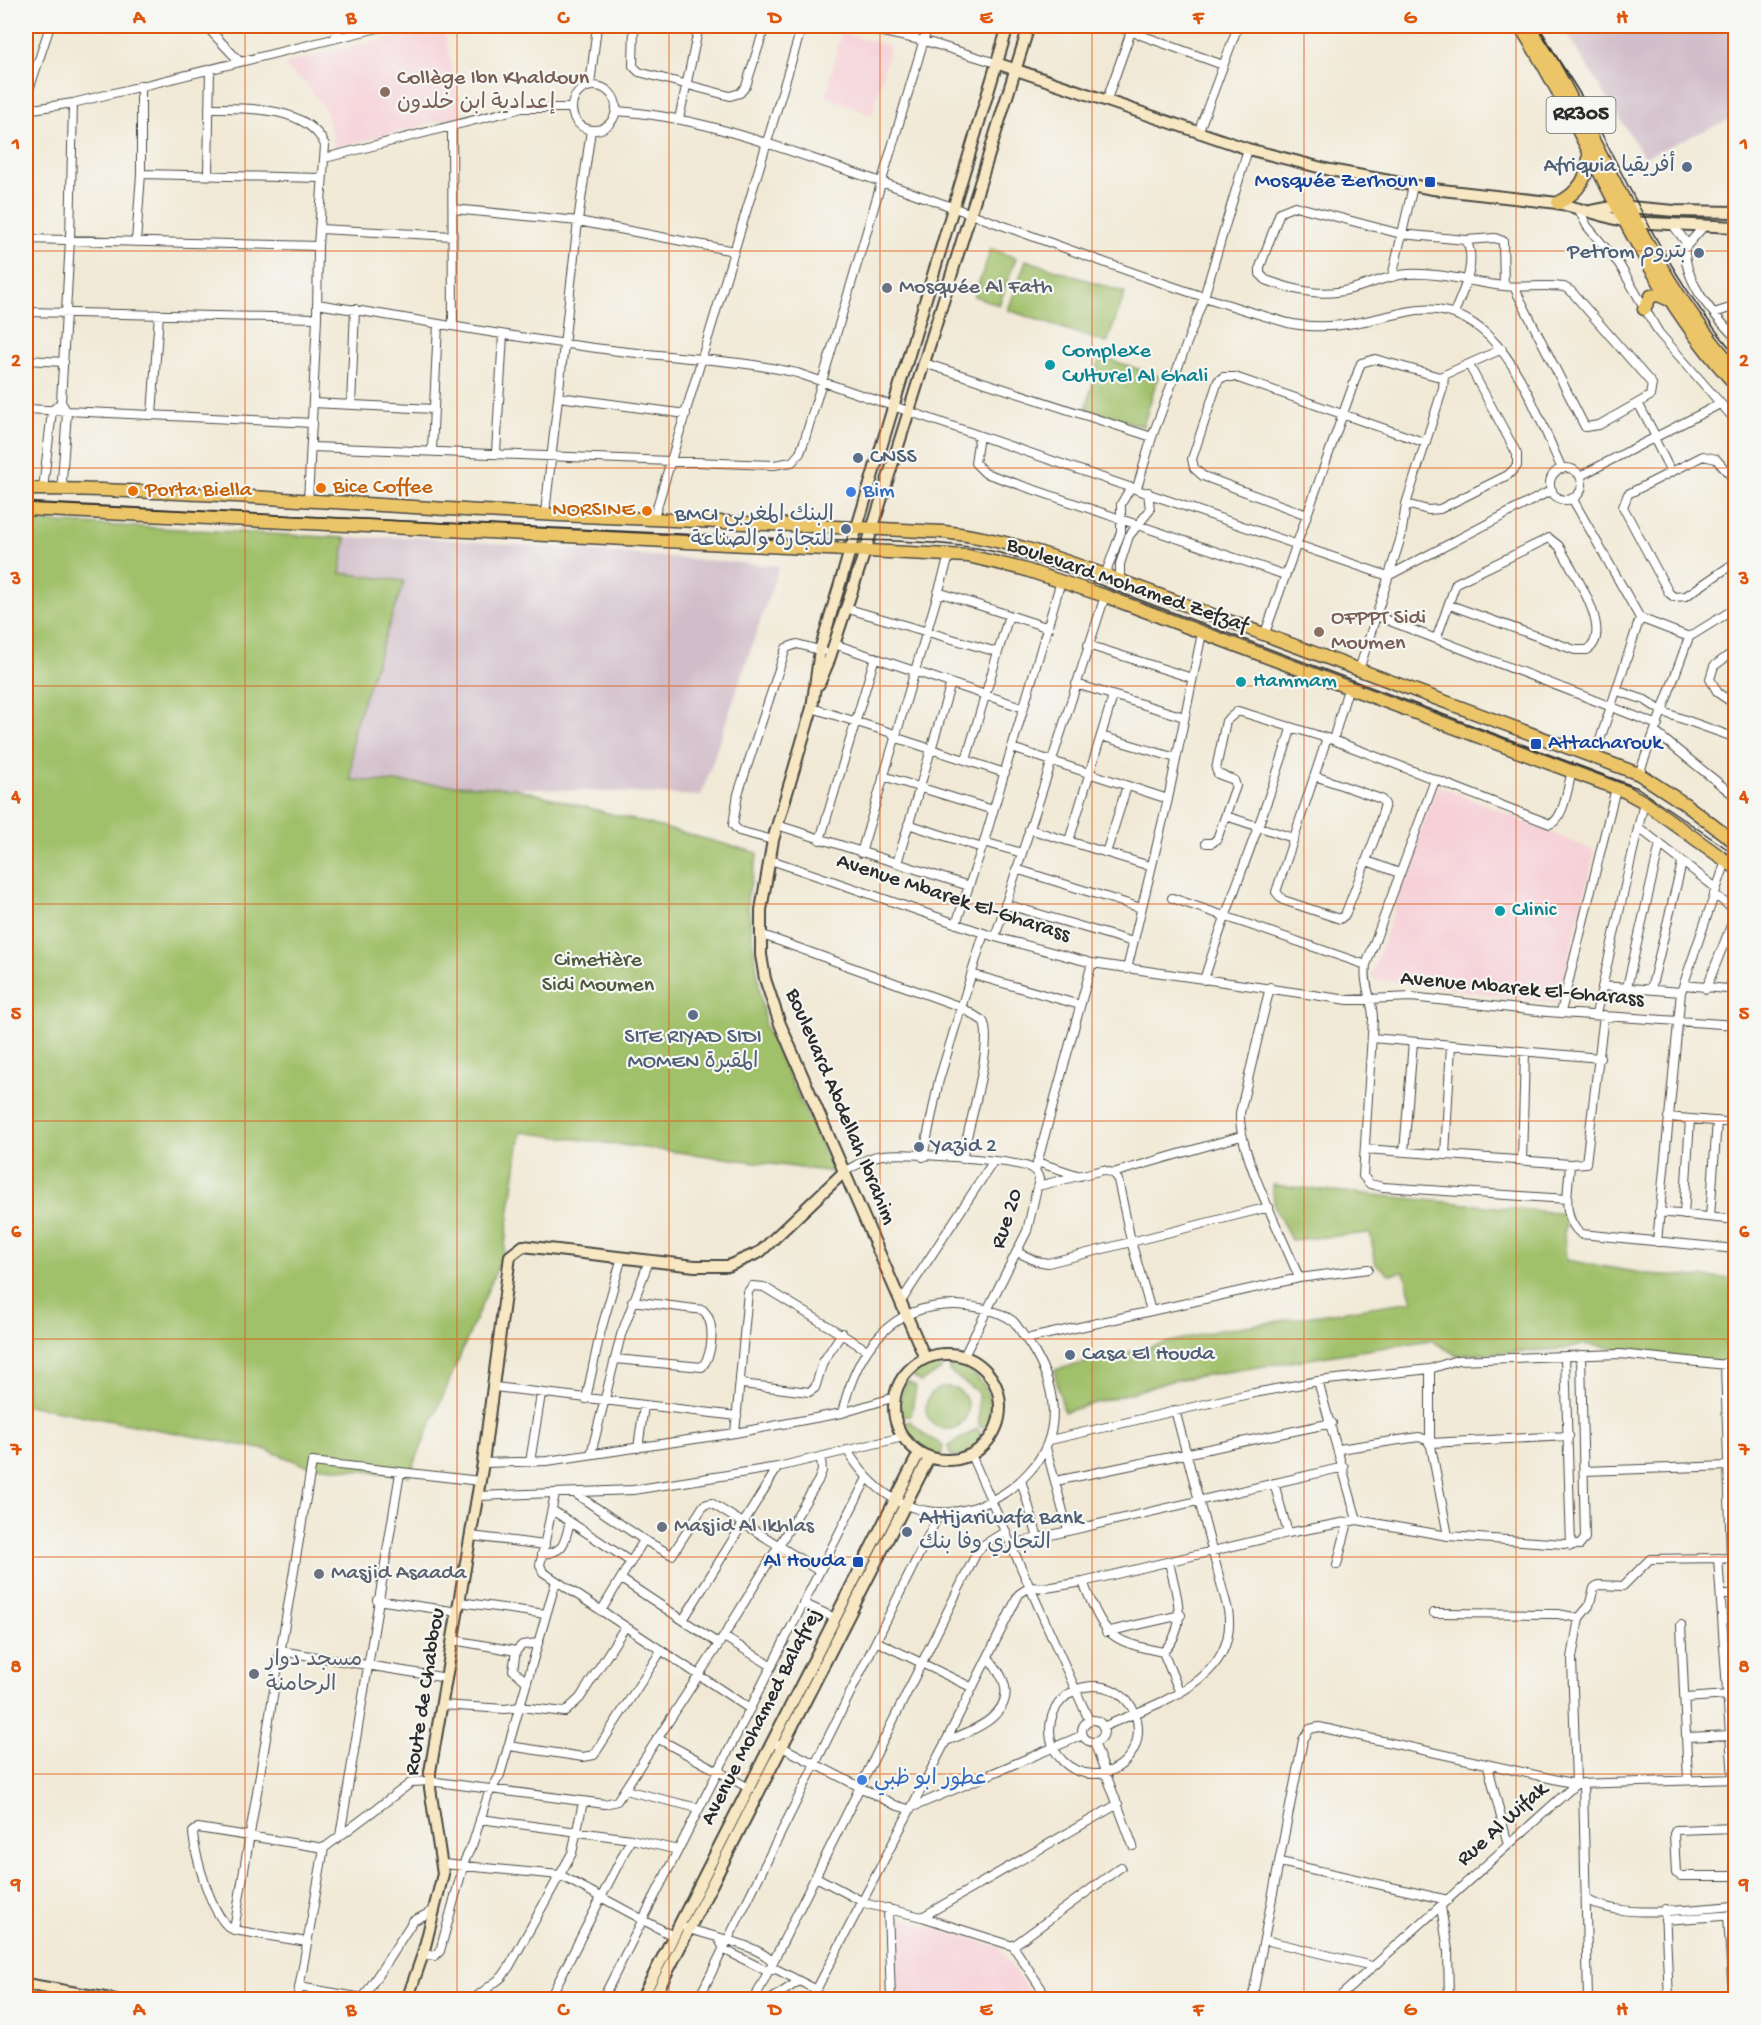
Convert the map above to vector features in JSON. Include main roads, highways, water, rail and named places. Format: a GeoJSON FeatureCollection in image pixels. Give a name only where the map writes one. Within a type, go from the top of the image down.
{"type":"FeatureCollection","features":[{"type":"Feature","properties":{"kind":"main road","name":"RR305"},"geometry":{"type":"LineString","coordinates":[[1520,26],[1589,150],[1684,306],[1736,370]]}},
{"type":"Feature","properties":{"kind":"main road","name":"RR305"},"geometry":{"type":"LineString","coordinates":[[1530,26],[1623,207]]}},
{"type":"Feature","properties":{"kind":"main road"},"geometry":{"type":"LineString","coordinates":[[1558,203],[1580,185],[1587,172],[1589,150]]}},
{"type":"Feature","properties":{"kind":"main road","name":"RR305"},"geometry":{"type":"LineString","coordinates":[[1632,222],[1667,299],[1692,335],[1736,385]]}},
{"type":"Feature","properties":{"kind":"main road"},"geometry":{"type":"LineString","coordinates":[[1644,309],[1651,296],[1658,295],[1667,299]]}},
{"type":"Feature","properties":{"kind":"main road","name":"Boulevard Mohamed Zefzaf"},"geometry":{"type":"LineString","coordinates":[[26,489],[220,495],[308,502],[654,517],[944,532],[989,538],[1043,553],[1105,575],[1639,774],[1685,804],[1736,843]]}},
{"type":"Feature","properties":{"kind":"main road","name":"Boulevard Mohamed Zefzaf"},"geometry":{"type":"LineString","coordinates":[[26,509],[950,553],[997,562],[1104,596],[1616,788],[1644,801],[1731,865]]}},
{"type":"Feature","properties":{"kind":"tram line"},"geometry":{"type":"LineString","coordinates":[[1537,26],[1590,111],[1673,268],[1692,298],[1736,355]]}},
{"type":"Feature","properties":{"kind":"tram line"},"geometry":{"type":"LineString","coordinates":[[26,503],[789,539],[902,541],[947,544],[995,552],[1071,574],[1638,788],[1736,855]]}},
{"type":"Feature","properties":{"kind":"place","name":"Collège Ibn Khaldoun إعدادية ابن خلدون"},"geometry":{"type":"Point","coordinates":[385,92]}},
{"type":"Feature","properties":{"kind":"place","name":"Afriquia أفريقيا"},"geometry":{"type":"Point","coordinates":[1687,167]}},
{"type":"Feature","properties":{"kind":"place","name":"Mosquée Zerhoun"},"geometry":{"type":"Point","coordinates":[1430,182]}},
{"type":"Feature","properties":{"kind":"place","name":"Petrom بتروم"},"geometry":{"type":"Point","coordinates":[1699,253]}},
{"type":"Feature","properties":{"kind":"place","name":"Mosquée Al Fath"},"geometry":{"type":"Point","coordinates":[887,288]}},
{"type":"Feature","properties":{"kind":"place","name":"Complexe Culturel Al Ghali"},"geometry":{"type":"Point","coordinates":[1050,365]}},
{"type":"Feature","properties":{"kind":"place","name":"CNSS"},"geometry":{"type":"Point","coordinates":[858,458]}},
{"type":"Feature","properties":{"kind":"place","name":"Bice Coffee"},"geometry":{"type":"Point","coordinates":[321,488]}},
{"type":"Feature","properties":{"kind":"place","name":"Porta Biella"},"geometry":{"type":"Point","coordinates":[133,491]}},
{"type":"Feature","properties":{"kind":"place","name":"Bim"},"geometry":{"type":"Point","coordinates":[851,492]}},
{"type":"Feature","properties":{"kind":"place","name":"NORSINE"},"geometry":{"type":"Point","coordinates":[647,511]}},
{"type":"Feature","properties":{"kind":"place","name":"BMCI البنك المغربي للتجارة والصناعة"},"geometry":{"type":"Point","coordinates":[846,529]}},
{"type":"Feature","properties":{"kind":"place","name":"OFPPT Sidi Moumen"},"geometry":{"type":"Point","coordinates":[1319,632]}},
{"type":"Feature","properties":{"kind":"place","name":"Hammam"},"geometry":{"type":"Point","coordinates":[1241,682]}},
{"type":"Feature","properties":{"kind":"place","name":"Attacharouk"},"geometry":{"type":"Point","coordinates":[1536,744]}},
{"type":"Feature","properties":{"kind":"place","name":"Clinic"},"geometry":{"type":"Point","coordinates":[1500,911]}},
{"type":"Feature","properties":{"kind":"place","name":"SITE RIYAD SIDI MOMEN المقبرة"},"geometry":{"type":"Point","coordinates":[693,1015]}},
{"type":"Feature","properties":{"kind":"place","name":"Yazid 2"},"geometry":{"type":"Point","coordinates":[919,1147]}},
{"type":"Feature","properties":{"kind":"place","name":"Casa El Houda"},"geometry":{"type":"Point","coordinates":[1070,1355]}},
{"type":"Feature","properties":{"kind":"place","name":"Masjid Al Ikhlas"},"geometry":{"type":"Point","coordinates":[662,1527]}},
{"type":"Feature","properties":{"kind":"place","name":"Attijariwafa Bank التجاري وفا بنك"},"geometry":{"type":"Point","coordinates":[907,1532]}},
{"type":"Feature","properties":{"kind":"place","name":"Al Houda"},"geometry":{"type":"Point","coordinates":[858,1562]}},
{"type":"Feature","properties":{"kind":"place","name":"Masjid Asaada"},"geometry":{"type":"Point","coordinates":[319,1574]}},
{"type":"Feature","properties":{"kind":"place","name":"مسجد دوار الرحامنة"},"geometry":{"type":"Point","coordinates":[254,1674]}},
{"type":"Feature","properties":{"kind":"place","name":"عطور ابو ظبي"},"geometry":{"type":"Point","coordinates":[862,1780]}},
{"type":"Feature","properties":{"kind":"park label","name":"Cimetière Sidi Moumen"},"geometry":{"type":"Point","coordinates":[598,974]}}]}
